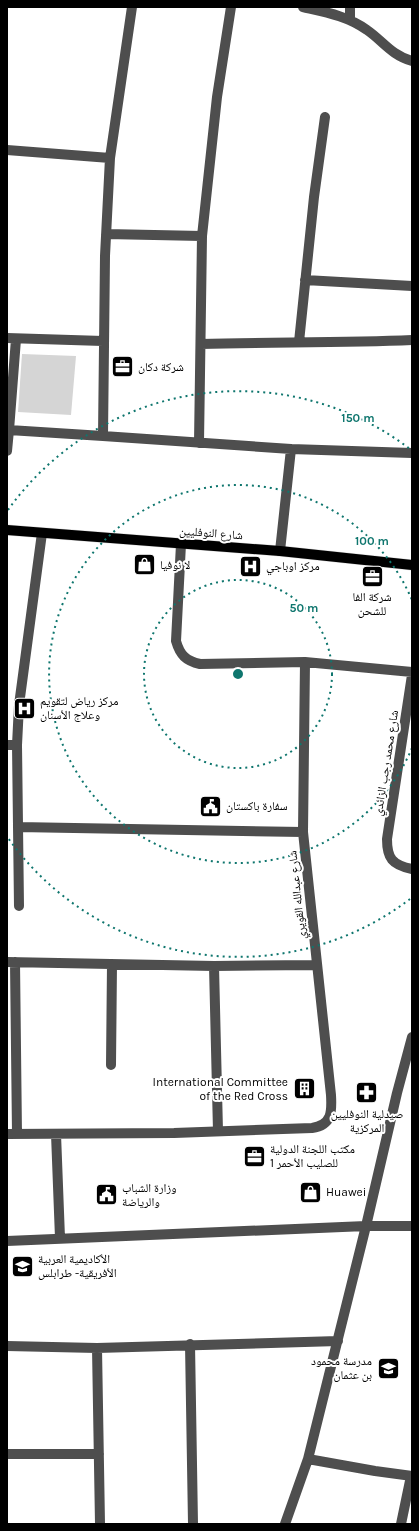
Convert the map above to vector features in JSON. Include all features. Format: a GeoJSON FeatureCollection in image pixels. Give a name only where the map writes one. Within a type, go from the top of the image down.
{"type":"FeatureCollection","features":[{"type":"Feature","properties":{"kind":"main road","name":"شارع النوفليين"},"geometry":{"type":"LineString","coordinates":[[7,530],[280,551],[412,565]]}},
{"type":"Feature","properties":{"kind":"street"},"geometry":{"type":"LineString","coordinates":[[103,436],[106,234],[110,158],[132,7]]}},
{"type":"Feature","properties":{"kind":"street"},"geometry":{"type":"LineString","coordinates":[[200,443],[202,236],[217,97],[231,7]]}},
{"type":"Feature","properties":{"kind":"street"},"geometry":{"type":"LineString","coordinates":[[303,7],[350,20],[368,30],[396,55],[412,61]]}},
{"type":"Feature","properties":{"kind":"street"},"geometry":{"type":"LineString","coordinates":[[350,7],[350,20]]}},
{"type":"Feature","properties":{"kind":"street"},"geometry":{"type":"LineString","coordinates":[[299,342],[314,197],[325,118]]}},
{"type":"Feature","properties":{"kind":"street"},"geometry":{"type":"LineString","coordinates":[[7,150],[110,158]]}},
{"type":"Feature","properties":{"kind":"street"},"geometry":{"type":"LineString","coordinates":[[106,234],[202,236]]}},
{"type":"Feature","properties":{"kind":"street"},"geometry":{"type":"LineString","coordinates":[[305,280],[412,286]]}},
{"type":"Feature","properties":{"kind":"street"},"geometry":{"type":"LineString","coordinates":[[7,452],[9,430],[11,339],[104,341]]}},
{"type":"Feature","properties":{"kind":"street"},"geometry":{"type":"LineString","coordinates":[[201,344],[299,342],[360,343],[412,340]]}},
{"type":"Feature","properties":{"kind":"street"},"geometry":{"type":"LineString","coordinates":[[9,430],[291,449],[412,453]]}},
{"type":"Feature","properties":{"kind":"street"},"geometry":{"type":"LineString","coordinates":[[280,551],[291,449]]}},
{"type":"Feature","properties":{"kind":"street"},"geometry":{"type":"LineString","coordinates":[[19,906],[18,827],[12,745],[19,705],[42,533]]}},
{"type":"Feature","properties":{"kind":"street"},"geometry":{"type":"LineString","coordinates":[[181,544],[176,641],[182,656],[190,662],[200,664],[305,662],[412,672]]}},
{"type":"Feature","properties":{"kind":"street","name":"شارع عبدالله القويري"},"geometry":{"type":"LineString","coordinates":[[218,1131],[320,1127],[330,1118],[332,1109],[303,832],[305,662]]}},
{"type":"Feature","properties":{"kind":"street","name":"شارع محمد رجب الزائدي"},"geometry":{"type":"LineString","coordinates":[[412,675],[387,839],[388,855],[392,860],[402,867],[412,869]]}},
{"type":"Feature","properties":{"kind":"street"},"geometry":{"type":"LineString","coordinates":[[18,827],[303,832]]}},
{"type":"Feature","properties":{"kind":"street"},"geometry":{"type":"LineString","coordinates":[[214,966],[218,1131],[12,1134],[11,962],[214,966],[317,966]]}},
{"type":"Feature","properties":{"kind":"street"},"geometry":{"type":"LineString","coordinates":[[111,1065],[112,964]]}},
{"type":"Feature","properties":{"kind":"street"},"geometry":{"type":"LineString","coordinates":[[285,1524],[308,1459],[412,1037]]}},
{"type":"Feature","properties":{"kind":"street"},"geometry":{"type":"LineString","coordinates":[[56,1134],[60,1238]]}},
{"type":"Feature","properties":{"kind":"street"},"geometry":{"type":"LineString","coordinates":[[7,1241],[366,1226],[412,1226]]}},
{"type":"Feature","properties":{"kind":"street"},"geometry":{"type":"LineString","coordinates":[[7,1346],[97,1348],[190,1344],[338,1341]]}},
{"type":"Feature","properties":{"kind":"street"},"geometry":{"type":"LineString","coordinates":[[190,1344],[193,1524]]}},
{"type":"Feature","properties":{"kind":"street"},"geometry":{"type":"LineString","coordinates":[[97,1348],[100,1524]]}},
{"type":"Feature","properties":{"kind":"street"},"geometry":{"type":"LineString","coordinates":[[7,1454],[99,1454]]}},
{"type":"Feature","properties":{"kind":"street"},"geometry":{"type":"LineString","coordinates":[[308,1459],[411,1476],[400,1524]]}},
{"type":"Feature","properties":{"kind":"shaded area"},"geometry":{"type":"Polygon","coordinates":[[[22,354],[76,356],[71,415],[18,412],[22,354]]]}},
{"type":"Feature","properties":{"kind":"place","name":"شركة دكان"},"geometry":{"type":"Point","coordinates":[122,367]}},
{"type":"Feature","properties":{"kind":"place","name":"لا نوفيا"},"geometry":{"type":"Point","coordinates":[144,565]}},
{"type":"Feature","properties":{"kind":"place","name":"مركز اوباجي"},"geometry":{"type":"Point","coordinates":[250,566]}},
{"type":"Feature","properties":{"kind":"place","name":"شركة الفا للشحن"},"geometry":{"type":"Point","coordinates":[372,576]}},
{"type":"Feature","properties":{"kind":"place","name":"مركز رياض لتقويم وعلاج الأسنان"},"geometry":{"type":"Point","coordinates":[24,708]}},
{"type":"Feature","properties":{"kind":"place","name":"سفارة باكستان"},"geometry":{"type":"Point","coordinates":[210,806]}},
{"type":"Feature","properties":{"kind":"place","name":"International Committee of the Red Cross"},"geometry":{"type":"Point","coordinates":[304,1089]}},
{"type":"Feature","properties":{"kind":"place","name":"صيدلية النوفليين المركزية"},"geometry":{"type":"Point","coordinates":[367,1093]}},
{"type":"Feature","properties":{"kind":"place","name":"مكتب اللجنة الدولية للصليب الأحمر 1"},"geometry":{"type":"Point","coordinates":[254,1156]}},
{"type":"Feature","properties":{"kind":"place","name":"Huawei"},"geometry":{"type":"Point","coordinates":[310,1192]}},
{"type":"Feature","properties":{"kind":"place","name":"وزارة الشباب والرياضة"},"geometry":{"type":"Point","coordinates":[106,1195]}},
{"type":"Feature","properties":{"kind":"place","name":"الأكاديمية العربية الأفريقية- طرابلس"},"geometry":{"type":"Point","coordinates":[23,1266]}},
{"type":"Feature","properties":{"kind":"place","name":"مدرسة محمود بن عثمان"},"geometry":{"type":"Point","coordinates":[388,1368]}}]}
